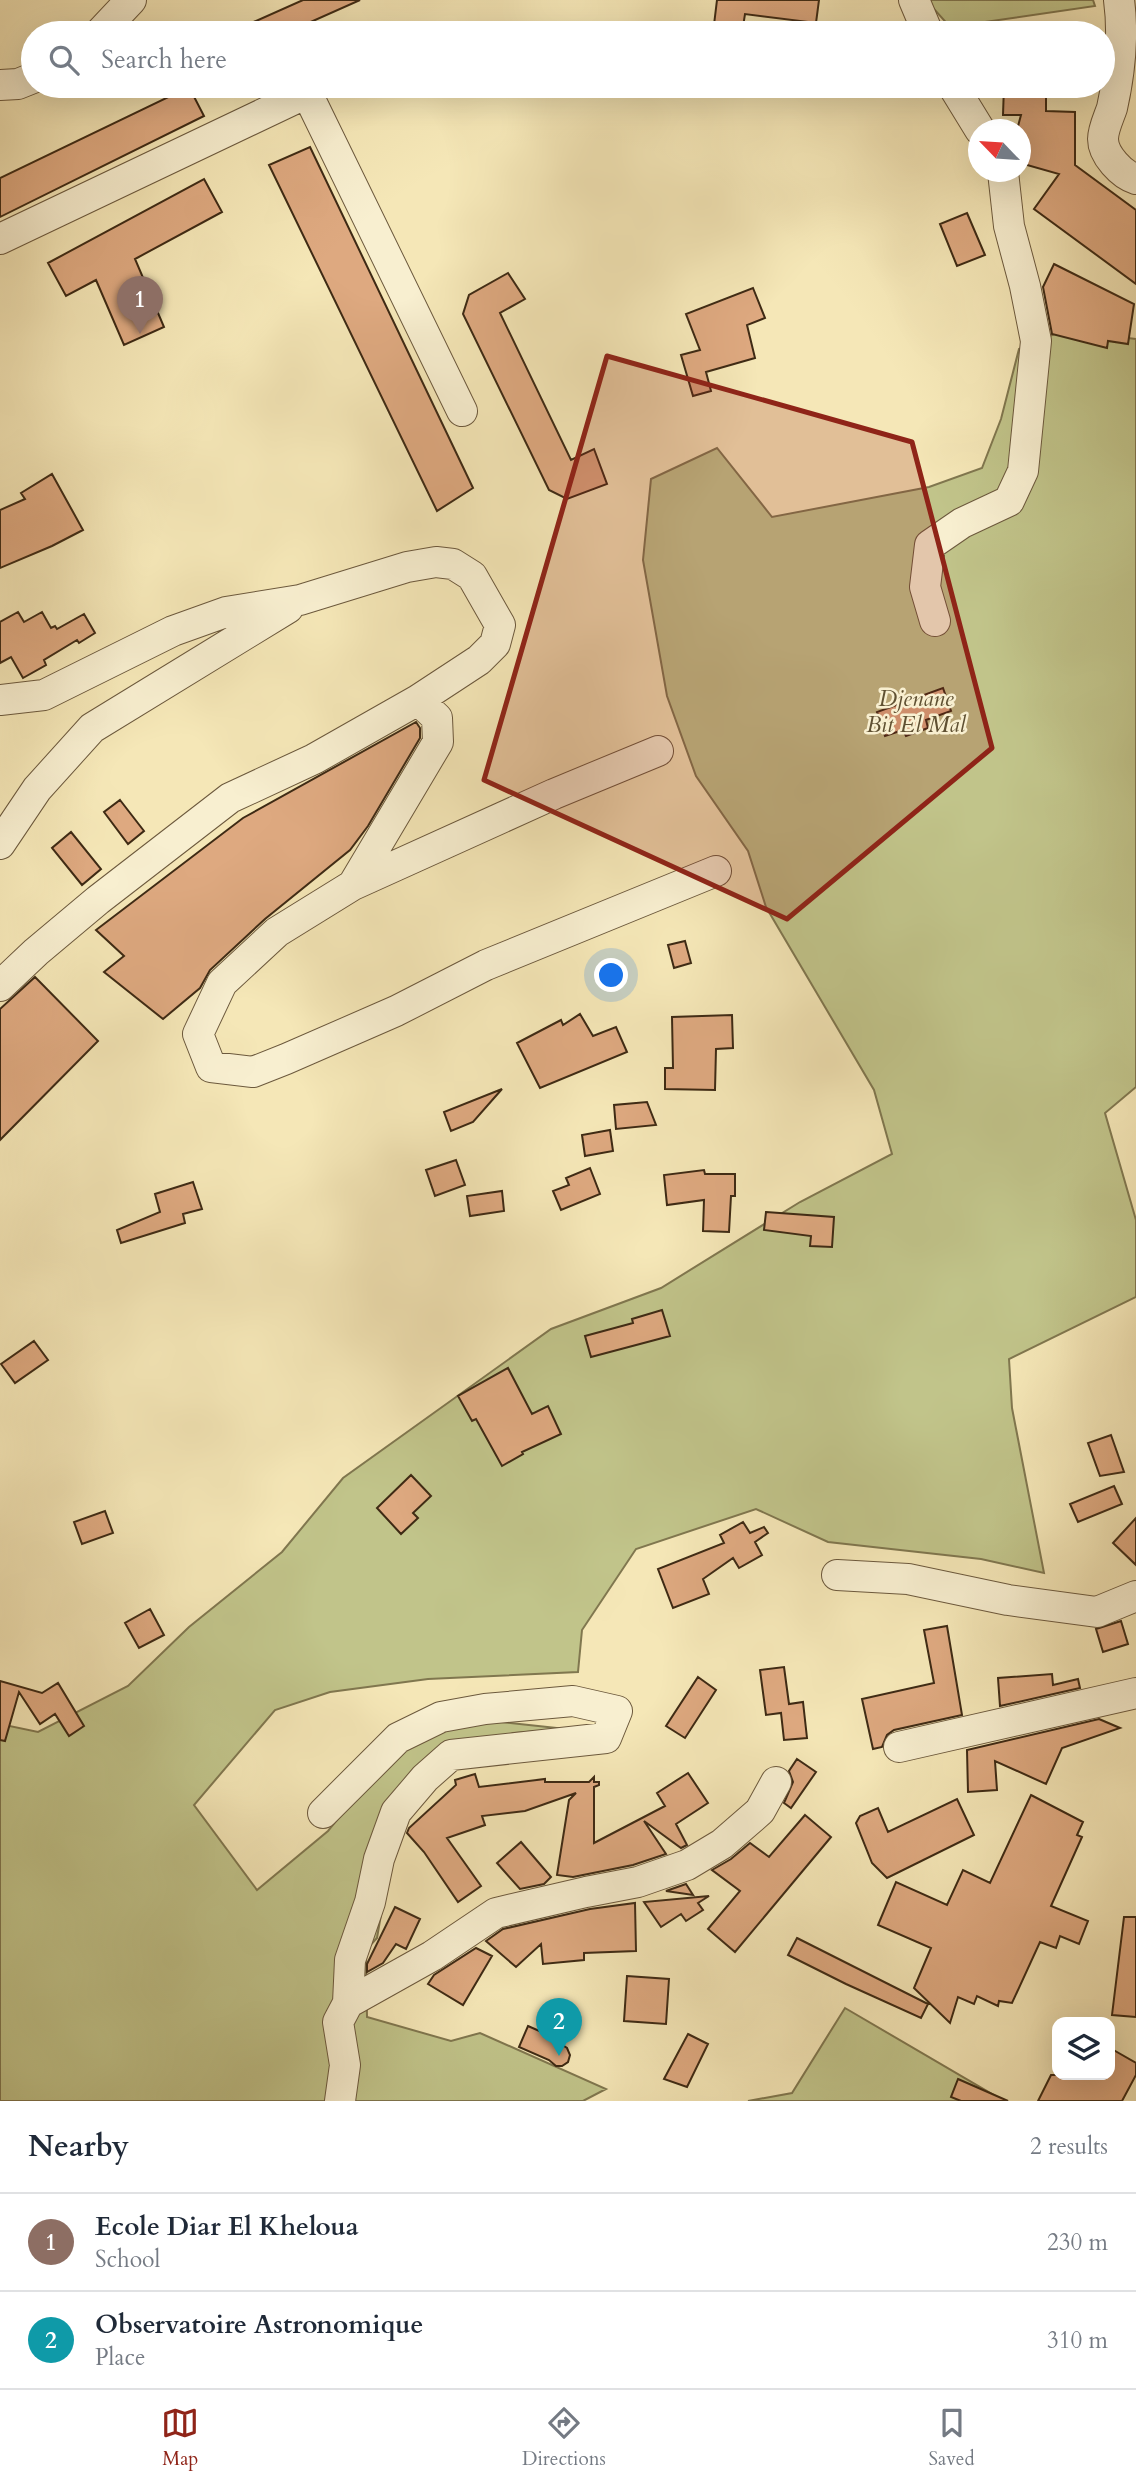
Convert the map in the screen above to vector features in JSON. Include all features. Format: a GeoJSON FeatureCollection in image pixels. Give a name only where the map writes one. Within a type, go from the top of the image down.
{"type":"FeatureCollection","features":[{"type":"Feature","properties":{"kind":"street"},"geometry":{"type":"LineString","coordinates":[[111,21],[131,0]]}},
{"type":"Feature","properties":{"kind":"street"},"geometry":{"type":"LineString","coordinates":[[914,0],[923,21]]}},
{"type":"Feature","properties":{"kind":"street"},"geometry":{"type":"LineString","coordinates":[[1115,86],[1121,61],[1122,22],[1119,0]]}},
{"type":"Feature","properties":{"kind":"street"},"geometry":{"type":"LineString","coordinates":[[0,239],[296,98]]}},
{"type":"Feature","properties":{"kind":"street"},"geometry":{"type":"LineString","coordinates":[[309,98],[462,411]]}},
{"type":"Feature","properties":{"kind":"street"},"geometry":{"type":"LineString","coordinates":[[960,98],[973,119]]}},
{"type":"Feature","properties":{"kind":"street"},"geometry":{"type":"LineString","coordinates":[[1112,98],[1102,139],[1117,166],[1128,177],[1136,179]]}},
{"type":"Feature","properties":{"kind":"street"},"geometry":{"type":"LineString","coordinates":[[935,621],[925,587],[930,545],[962,523],[1009,501],[1023,471],[1036,341],[1009,226],[1004,182]]}},
{"type":"Feature","properties":{"kind":"street"},"geometry":{"type":"LineString","coordinates":[[0,700],[44,695],[173,631],[226,612],[300,600],[407,567],[436,562],[453,564],[472,576],[500,625],[495,644],[479,660],[418,700],[314,759],[230,798],[99,900],[0,986]]}},
{"type":"Feature","properties":{"kind":"street"},"geometry":{"type":"LineString","coordinates":[[0,844],[37,789],[92,728],[300,600]]}},
{"type":"Feature","properties":{"kind":"street"},"geometry":{"type":"LineString","coordinates":[[353,885],[438,742],[437,718],[418,700]]}},
{"type":"Feature","properties":{"kind":"street"},"geometry":{"type":"LineString","coordinates":[[658,751],[554,793],[353,885],[277,932],[222,982],[198,1034],[211,1067],[253,1072],[384,1016],[509,955],[716,872]]}},
{"type":"Feature","properties":{"kind":"street"},"geometry":{"type":"LineString","coordinates":[[836,1575],[908,1579],[1008,1600],[1097,1612],[1136,1596]]}},
{"type":"Feature","properties":{"kind":"street"},"geometry":{"type":"LineString","coordinates":[[323,1813],[398,1738],[441,1717],[485,1709],[573,1701],[617,1711],[606,1738],[451,1755],[396,1812],[379,1859],[370,1902],[350,1960],[348,2003],[338,2022],[345,2065],[340,2101]]}},
{"type":"Feature","properties":{"kind":"street"},"geometry":{"type":"LineString","coordinates":[[899,1747],[1130,1701]]}},
{"type":"Feature","properties":{"kind":"street"},"geometry":{"type":"LineString","coordinates":[[348,2003],[432,1956],[496,1913],[638,1882],[687,1865],[722,1844],[760,1811],[776,1782]]}},
{"type":"Feature","properties":{"kind":"highlighted area"},"geometry":{"type":"Polygon","coordinates":[[[607,356],[912,442],[992,748],[787,919],[484,780],[607,356]]]}},
{"type":"Feature","properties":{"kind":"green space"},"geometry":{"type":"Polygon","coordinates":[[[926,0],[1093,0],[1095,6],[991,21],[945,21],[926,0]]]}},
{"type":"Feature","properties":{"kind":"green space","name":"Djenane Bit El Mal"},"geometry":{"type":"Polygon","coordinates":[[[1064,330],[1136,339],[1136,1087],[1105,1113],[1136,1220],[1136,1297],[1009,1359],[1012,1408],[1044,1573],[981,1559],[828,1542],[756,1509],[636,1549],[582,1630],[578,1672],[428,1679],[330,1692],[275,1710],[194,1805],[257,1890],[328,1831],[397,1745],[465,1718],[566,1729],[513,1733],[466,1755],[415,1801],[394,1839],[377,1938],[366,1950],[367,2017],[451,2041],[480,2033],[606,2089],[583,2101],[0,2101],[0,1724],[38,1732],[128,1686],[189,1627],[282,1552],[343,1478],[551,1329],[661,1288],[800,1202],[892,1154],[874,1090],[766,907],[748,851],[696,776],[667,696],[643,560],[651,479],[717,448],[772,517],[929,487],[982,468],[1001,419],[1019,349],[1064,330]]]}},
{"type":"Feature","properties":{"kind":"green space"},"geometry":{"type":"Polygon","coordinates":[[[845,2008],[1004,2101],[748,2101],[792,2093],[845,2008]]]}},
{"type":"Feature","properties":{"kind":"building"},"geometry":{"type":"Polygon","coordinates":[[[303,0],[360,0],[313,21],[256,21],[303,0]]]}},
{"type":"Feature","properties":{"kind":"building"},"geometry":{"type":"Polygon","coordinates":[[[717,0],[819,0],[816,21],[745,14],[744,21],[714,21],[717,0]]]}},
{"type":"Feature","properties":{"kind":"building"},"geometry":{"type":"Polygon","coordinates":[[[166,98],[195,98],[204,116],[0,217],[0,178],[166,98]]]}},
{"type":"Feature","properties":{"kind":"building"},"geometry":{"type":"Polygon","coordinates":[[[1004,98],[1046,98],[1046,111],[1075,112],[1075,165],[1136,210],[1136,284],[1034,209],[1059,174],[1031,166],[1031,119],[1020,119],[1021,115],[1003,115],[1004,98]]]}},
{"type":"Feature","properties":{"kind":"building"},"geometry":{"type":"Polygon","coordinates":[[[310,147],[473,488],[437,511],[269,165],[310,147]]]}},
{"type":"Feature","properties":{"kind":"building"},"geometry":{"type":"Polygon","coordinates":[[[204,179],[222,212],[135,259],[164,327],[124,345],[96,280],[66,296],[48,263],[204,179]]]}},
{"type":"Feature","properties":{"kind":"building"},"geometry":{"type":"Polygon","coordinates":[[[967,213],[985,255],[957,266],[940,224],[967,213]]]}},
{"type":"Feature","properties":{"kind":"building"},"geometry":{"type":"Polygon","coordinates":[[[1054,264],[1134,304],[1128,344],[1108,341],[1107,348],[1052,334],[1043,287],[1054,264]]]}},
{"type":"Feature","properties":{"kind":"building"},"geometry":{"type":"Polygon","coordinates":[[[508,273],[525,299],[500,313],[571,460],[594,449],[607,484],[567,499],[549,490],[463,314],[469,295],[508,273]]]}},
{"type":"Feature","properties":{"kind":"building"},"geometry":{"type":"Polygon","coordinates":[[[753,288],[765,318],[747,325],[755,358],[706,372],[711,391],[693,396],[681,355],[700,350],[686,314],[753,288]]]}},
{"type":"Feature","properties":{"kind":"building"},"geometry":{"type":"Polygon","coordinates":[[[52,474],[83,530],[0,568],[0,510],[25,499],[21,493],[52,474]]]}},
{"type":"Feature","properties":{"kind":"building"},"geometry":{"type":"Polygon","coordinates":[[[18,612],[24,622],[42,612],[51,628],[55,626],[57,629],[84,614],[95,633],[79,643],[77,640],[44,660],[46,665],[23,678],[11,657],[0,663],[0,622],[18,612]]]}},
{"type":"Feature","properties":{"kind":"building"},"geometry":{"type":"Polygon","coordinates":[[[943,688],[951,711],[926,720],[928,728],[906,736],[903,730],[885,736],[877,712],[943,688]]]}},
{"type":"Feature","properties":{"kind":"building"},"geometry":{"type":"Polygon","coordinates":[[[416,722],[420,728],[420,738],[368,826],[350,850],[265,919],[210,970],[200,988],[163,1019],[104,972],[124,956],[96,930],[243,818],[416,722]]]}},
{"type":"Feature","properties":{"kind":"building"},"geometry":{"type":"Polygon","coordinates":[[[120,800],[144,831],[128,844],[104,812],[120,800]]]}},
{"type":"Feature","properties":{"kind":"building"},"geometry":{"type":"Polygon","coordinates":[[[71,832],[101,869],[82,885],[52,848],[71,832]]]}},
{"type":"Feature","properties":{"kind":"building"},"geometry":{"type":"Polygon","coordinates":[[[685,941],[691,963],[674,968],[668,945],[685,941]]]}},
{"type":"Feature","properties":{"kind":"building"},"geometry":{"type":"Polygon","coordinates":[[[35,977],[98,1041],[0,1140],[0,1009],[35,977]]]}},
{"type":"Feature","properties":{"kind":"building"},"geometry":{"type":"Polygon","coordinates":[[[580,1014],[593,1036],[616,1027],[627,1052],[540,1088],[517,1043],[561,1020],[563,1025],[580,1014]]]}},
{"type":"Feature","properties":{"kind":"building"},"geometry":{"type":"Polygon","coordinates":[[[732,1015],[733,1048],[716,1049],[715,1090],[665,1089],[665,1068],[673,1068],[672,1017],[732,1015]]]}},
{"type":"Feature","properties":{"kind":"building"},"geometry":{"type":"Polygon","coordinates":[[[502,1089],[473,1122],[451,1131],[444,1112],[502,1089]]]}},
{"type":"Feature","properties":{"kind":"building"},"geometry":{"type":"Polygon","coordinates":[[[647,1102],[656,1125],[616,1129],[614,1105],[647,1102]]]}},
{"type":"Feature","properties":{"kind":"building"},"geometry":{"type":"Polygon","coordinates":[[[610,1130],[613,1151],[585,1156],[582,1135],[610,1130]]]}},
{"type":"Feature","properties":{"kind":"building"},"geometry":{"type":"Polygon","coordinates":[[[456,1160],[465,1185],[435,1196],[426,1170],[456,1160]]]}},
{"type":"Feature","properties":{"kind":"building"},"geometry":{"type":"Polygon","coordinates":[[[590,1168],[600,1194],[561,1210],[553,1191],[569,1185],[566,1178],[590,1168]]]}},
{"type":"Feature","properties":{"kind":"building"},"geometry":{"type":"Polygon","coordinates":[[[704,1170],[705,1174],[735,1174],[735,1196],[731,1196],[729,1232],[703,1231],[704,1200],[667,1205],[664,1175],[704,1170]]]}},
{"type":"Feature","properties":{"kind":"building"},"geometry":{"type":"Polygon","coordinates":[[[193,1182],[202,1209],[183,1214],[185,1223],[121,1243],[117,1230],[160,1212],[155,1194],[193,1182]]]}},
{"type":"Feature","properties":{"kind":"building"},"geometry":{"type":"Polygon","coordinates":[[[502,1191],[504,1211],[470,1216],[467,1196],[502,1191]]]}},
{"type":"Feature","properties":{"kind":"building"},"geometry":{"type":"Polygon","coordinates":[[[766,1212],[834,1217],[832,1247],[810,1246],[811,1236],[764,1230],[766,1212]]]}},
{"type":"Feature","properties":{"kind":"building"},"geometry":{"type":"Polygon","coordinates":[[[662,1310],[670,1336],[591,1357],[585,1336],[633,1323],[632,1319],[662,1310]]]}},
{"type":"Feature","properties":{"kind":"building"},"geometry":{"type":"Polygon","coordinates":[[[34,1341],[48,1360],[15,1383],[1,1364],[34,1341]]]}},
{"type":"Feature","properties":{"kind":"building"},"geometry":{"type":"Polygon","coordinates":[[[508,1368],[532,1414],[548,1406],[561,1434],[522,1452],[523,1454],[502,1466],[476,1419],[472,1421],[458,1396],[508,1368]]]}},
{"type":"Feature","properties":{"kind":"building"},"geometry":{"type":"Polygon","coordinates":[[[1111,1435],[1124,1472],[1100,1476],[1088,1443],[1111,1435]]]}},
{"type":"Feature","properties":{"kind":"building"},"geometry":{"type":"Polygon","coordinates":[[[411,1475],[431,1496],[413,1513],[418,1518],[401,1534],[377,1508],[411,1475]]]}},
{"type":"Feature","properties":{"kind":"building"},"geometry":{"type":"Polygon","coordinates":[[[1114,1486],[1122,1504],[1078,1522],[1070,1504],[1114,1486]]]}},
{"type":"Feature","properties":{"kind":"building"},"geometry":{"type":"Polygon","coordinates":[[[105,1511],[113,1533],[82,1544],[74,1522],[105,1511]]]}},
{"type":"Feature","properties":{"kind":"building"},"geometry":{"type":"Polygon","coordinates":[[[1136,1518],[1136,1565],[1113,1543],[1136,1518]]]}},
{"type":"Feature","properties":{"kind":"building"},"geometry":{"type":"Polygon","coordinates":[[[743,1522],[750,1533],[764,1527],[768,1533],[755,1542],[762,1555],[739,1568],[733,1558],[703,1579],[709,1594],[673,1608],[658,1569],[724,1543],[720,1535],[743,1522]]]}},
{"type":"Feature","properties":{"kind":"building"},"geometry":{"type":"Polygon","coordinates":[[[150,1609],[164,1635],[139,1648],[125,1623],[150,1609]]]}},
{"type":"Feature","properties":{"kind":"building"},"geometry":{"type":"Polygon","coordinates":[[[1121,1621],[1128,1644],[1103,1652],[1096,1629],[1121,1621]]]}},
{"type":"Feature","properties":{"kind":"building"},"geometry":{"type":"Polygon","coordinates":[[[947,1626],[962,1715],[894,1730],[887,1735],[882,1747],[873,1749],[862,1699],[934,1683],[924,1630],[947,1626]]]}},
{"type":"Feature","properties":{"kind":"building"},"geometry":{"type":"Polygon","coordinates":[[[784,1667],[789,1704],[803,1702],[807,1738],[784,1740],[781,1713],[766,1715],[760,1670],[784,1667]]]}},
{"type":"Feature","properties":{"kind":"building"},"geometry":{"type":"Polygon","coordinates":[[[1052,1674],[1053,1685],[1078,1679],[1080,1688],[1000,1706],[998,1678],[1052,1674]]]}},
{"type":"Feature","properties":{"kind":"building"},"geometry":{"type":"Polygon","coordinates":[[[698,1677],[716,1690],[685,1738],[666,1726],[698,1677]]]}},
{"type":"Feature","properties":{"kind":"building"},"geometry":{"type":"Polygon","coordinates":[[[0,1681],[42,1693],[58,1683],[84,1726],[69,1736],[55,1714],[40,1724],[19,1692],[5,1741],[0,1740],[0,1681]]]}},
{"type":"Feature","properties":{"kind":"building"},"geometry":{"type":"Polygon","coordinates":[[[1099,1719],[1120,1728],[1062,1748],[1046,1784],[995,1761],[997,1790],[968,1792],[967,1750],[1099,1719]]]}},
{"type":"Feature","properties":{"kind":"building"},"geometry":{"type":"Polygon","coordinates":[[[797,1759],[816,1772],[791,1808],[784,1803],[793,1782],[789,1771],[797,1759]]]}},
{"type":"Feature","properties":{"kind":"building"},"geometry":{"type":"Polygon","coordinates":[[[688,1773],[708,1803],[676,1824],[687,1845],[681,1848],[644,1821],[666,1854],[633,1865],[573,1877],[557,1875],[569,1800],[576,1793],[525,1811],[482,1816],[485,1825],[447,1838],[481,1886],[458,1902],[424,1852],[407,1833],[409,1828],[456,1785],[455,1780],[475,1774],[479,1787],[545,1779],[545,1782],[589,1782],[594,1777],[594,1782],[599,1782],[599,1785],[594,1787],[594,1843],[665,1806],[657,1793],[688,1773]]]}},
{"type":"Feature","properties":{"kind":"building"},"geometry":{"type":"Polygon","coordinates":[[[1031,1795],[1083,1822],[1077,1835],[1082,1837],[1051,1906],[1088,1921],[1079,1944],[1060,1936],[1056,1948],[1040,1942],[1012,2003],[999,2001],[998,2006],[977,1996],[974,2004],[958,1997],[950,2023],[914,1988],[931,1948],[878,1925],[896,1882],[947,1905],[963,1870],[990,1883],[1031,1795]]]}},
{"type":"Feature","properties":{"kind":"building"},"geometry":{"type":"Polygon","coordinates":[[[957,1799],[974,1835],[887,1878],[872,1863],[856,1823],[860,1816],[878,1808],[888,1832],[957,1799]]]}},
{"type":"Feature","properties":{"kind":"building"},"geometry":{"type":"Polygon","coordinates":[[[805,1815],[831,1837],[735,1952],[708,1929],[740,1891],[712,1870],[750,1843],[769,1857],[805,1815]]]}},
{"type":"Feature","properties":{"kind":"building"},"geometry":{"type":"Polygon","coordinates":[[[521,1842],[551,1877],[544,1884],[520,1889],[497,1863],[521,1842]]]}},
{"type":"Feature","properties":{"kind":"building"},"geometry":{"type":"Polygon","coordinates":[[[686,1884],[693,1895],[666,1891],[686,1884]]]}},
{"type":"Feature","properties":{"kind":"building"},"geometry":{"type":"Polygon","coordinates":[[[709,1896],[698,1903],[703,1910],[686,1921],[681,1914],[661,1927],[644,1902],[709,1896]]]}},
{"type":"Feature","properties":{"kind":"building"},"geometry":{"type":"Polygon","coordinates":[[[635,1903],[636,1951],[584,1953],[584,1960],[543,1964],[541,1944],[516,1967],[486,1941],[503,1929],[590,1909],[635,1903]]]}},
{"type":"Feature","properties":{"kind":"building"},"geometry":{"type":"Polygon","coordinates":[[[395,1907],[420,1919],[406,1949],[396,1944],[383,1963],[367,1972],[367,1964],[395,1907]]]}},
{"type":"Feature","properties":{"kind":"building"},"geometry":{"type":"Polygon","coordinates":[[[1124,1917],[1136,1917],[1136,2017],[1112,2015],[1124,1917]]]}},
{"type":"Feature","properties":{"kind":"building"},"geometry":{"type":"Polygon","coordinates":[[[797,1938],[928,2004],[921,2018],[788,1955],[797,1938]]]}},
{"type":"Feature","properties":{"kind":"building"},"geometry":{"type":"Polygon","coordinates":[[[476,1948],[492,1956],[463,2005],[428,1984],[434,1975],[476,1948]]]}},
{"type":"Feature","properties":{"kind":"building"},"geometry":{"type":"Polygon","coordinates":[[[627,1976],[669,1979],[666,2024],[624,2021],[627,1976]]]}},
{"type":"Feature","properties":{"kind":"building"},"geometry":{"type":"Polygon","coordinates":[[[528,2026],[553,2037],[567,2048],[570,2055],[568,2062],[556,2066],[549,2060],[519,2047],[528,2026]]]}},
{"type":"Feature","properties":{"kind":"building"},"geometry":{"type":"Polygon","coordinates":[[[688,2034],[708,2044],[687,2087],[664,2079],[688,2034]]]}},
{"type":"Feature","properties":{"kind":"building"},"geometry":{"type":"Polygon","coordinates":[[[1115,2051],[1136,2063],[1136,2075],[1122,2101],[1038,2101],[1051,2075],[1052,2080],[1115,2080],[1115,2051]]]}},
{"type":"Feature","properties":{"kind":"building"},"geometry":{"type":"Polygon","coordinates":[[[958,2079],[1008,2101],[961,2101],[951,2097],[958,2079]]]}},
{"type":"Feature","properties":{"kind":"place","name":"Ecole Diar El Kheloua"},"geometry":{"type":"Point","coordinates":[140,334]}},
{"type":"Feature","properties":{"kind":"place","name":"Observatoire Astronomique"},"geometry":{"type":"Point","coordinates":[559,2056]}}]}
